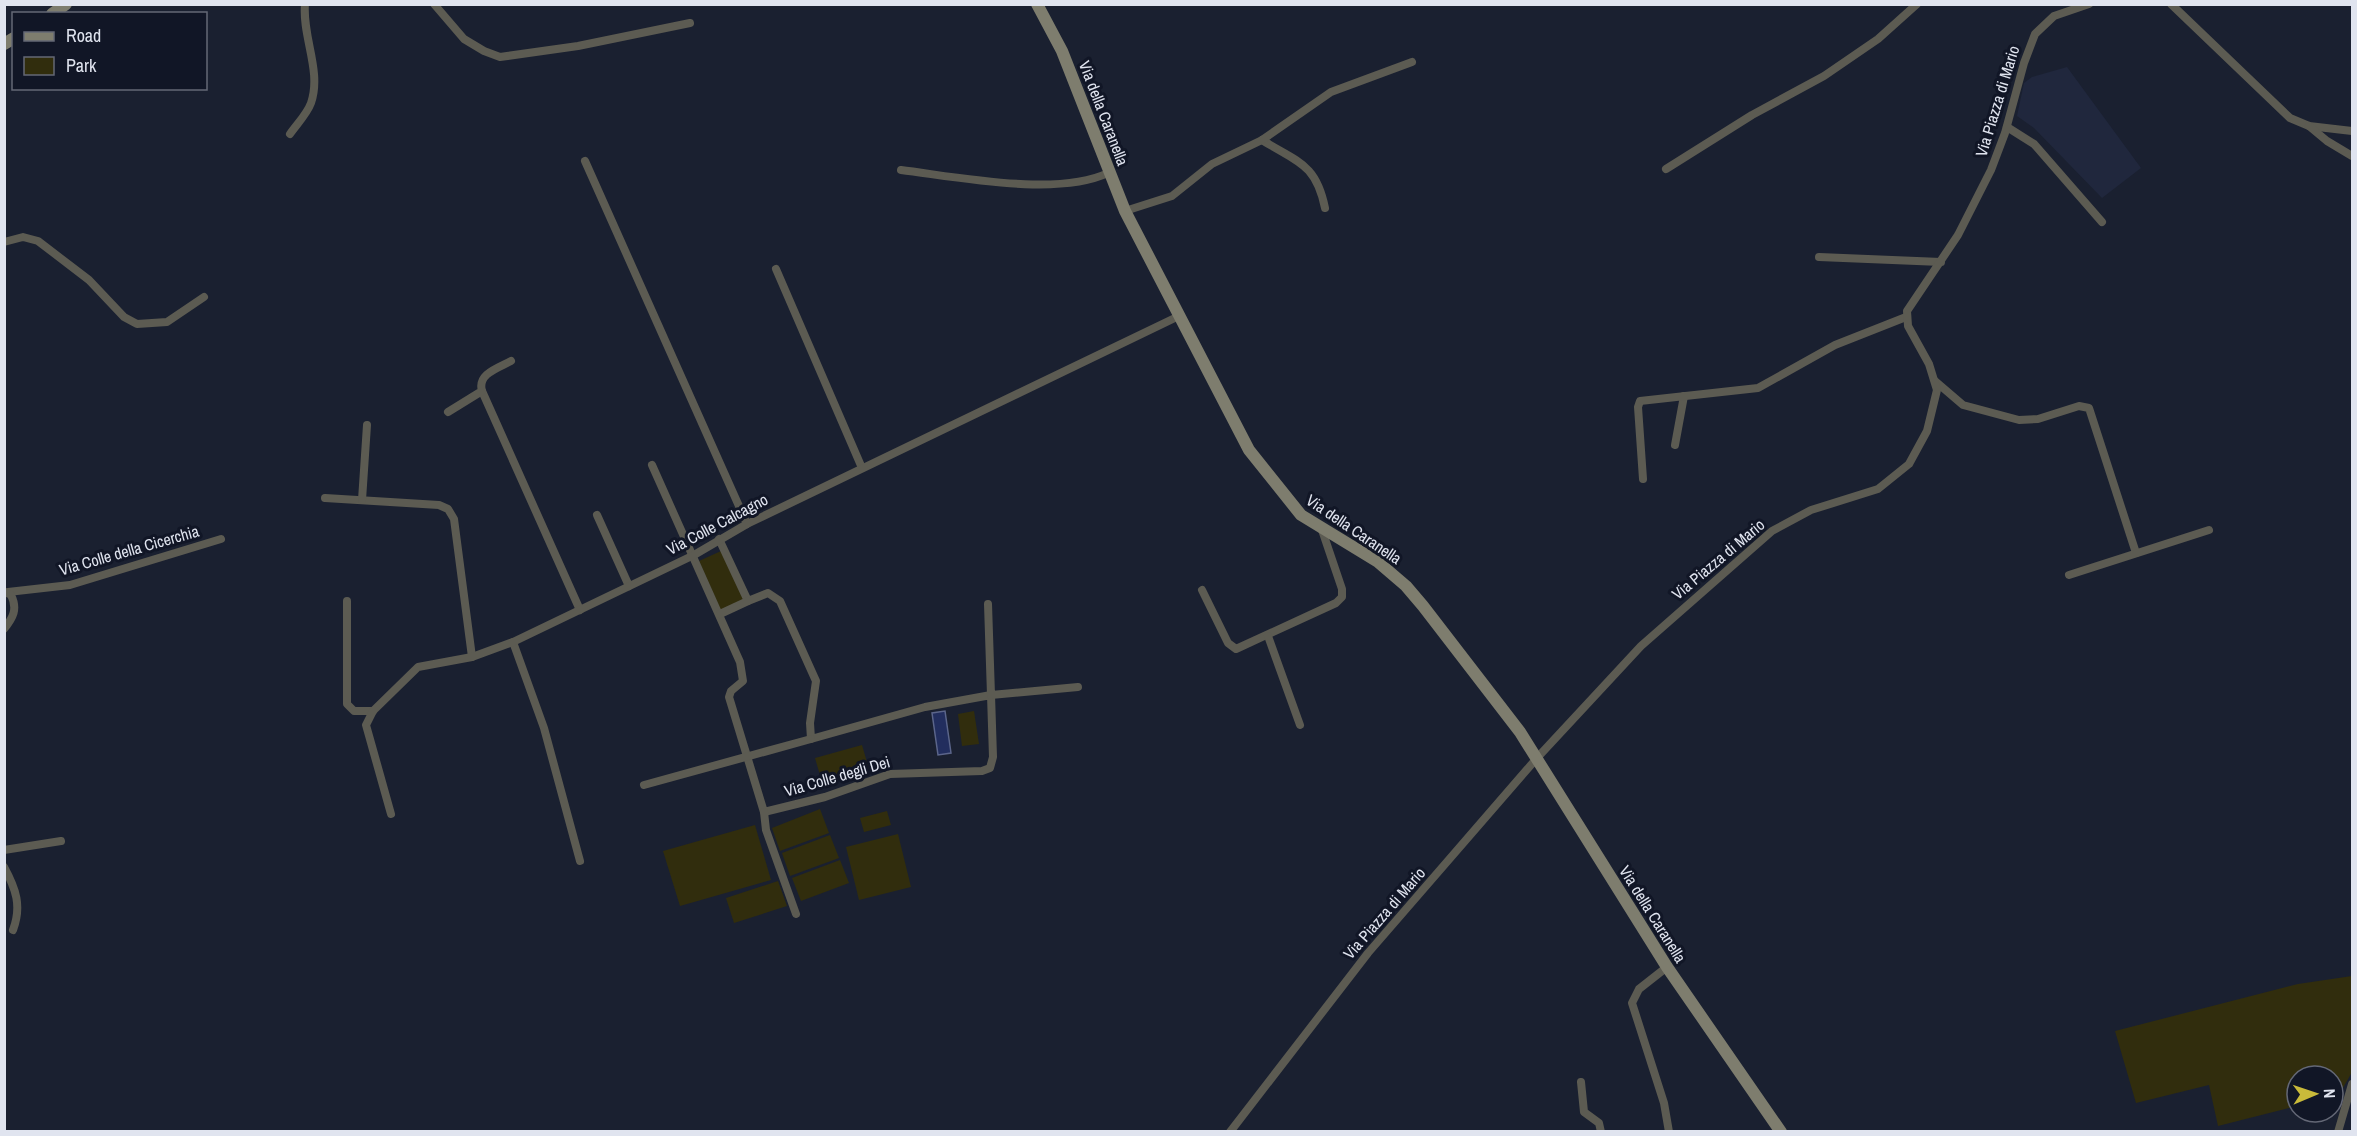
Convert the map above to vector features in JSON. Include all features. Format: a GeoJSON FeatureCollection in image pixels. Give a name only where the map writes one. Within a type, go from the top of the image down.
{"type":"FeatureCollection","features":[{"type":"Feature","properties":{"kind":"main road","name":"Via della Caranella"},"geometry":{"type":"LineString","coordinates":[[1037,4],[1067,61],[1125,211],[1230,416],[1254,458],[1293,507],[1322,530],[1365,553],[1407,586],[1505,712],[1537,758],[1667,967],[1781,1131]]}},
{"type":"Feature","properties":{"kind":"street"},"geometry":{"type":"LineString","coordinates":[[290,134],[309,108],[313,93],[305,4]]}},
{"type":"Feature","properties":{"kind":"street"},"geometry":{"type":"LineString","coordinates":[[434,4],[464,39],[500,57],[578,46],[690,23]]}},
{"type":"Feature","properties":{"kind":"street"},"geometry":{"type":"LineString","coordinates":[[1666,170],[1752,116],[1824,76],[1881,36],[1917,4]]}},
{"type":"Feature","properties":{"kind":"street","name":"Via Piazza di Mario"},"geometry":{"type":"LineString","coordinates":[[1230,1131],[1348,977],[1537,758],[1641,646],[1760,540],[1805,513],[1874,491],[1901,472],[1915,456],[1927,431],[1936,398],[1935,381],[1929,364],[1909,329],[1906,317],[1914,298],[1941,262],[1973,207],[2007,127],[2025,58],[2037,31],[2058,14],[2089,4]]}},
{"type":"Feature","properties":{"kind":"street"},"geometry":{"type":"LineString","coordinates":[[2171,4],[2294,120],[2309,126],[2352,131]]}},
{"type":"Feature","properties":{"kind":"street"},"geometry":{"type":"LineString","coordinates":[[1125,211],[1172,196],[1217,161],[1262,140],[1331,92],[1412,62]]}},
{"type":"Feature","properties":{"kind":"street"},"geometry":{"type":"LineString","coordinates":[[2309,126],[2323,138],[2352,156]]}},
{"type":"Feature","properties":{"kind":"street"},"geometry":{"type":"LineString","coordinates":[[2007,127],[2034,144],[2102,222]]}},
{"type":"Feature","properties":{"kind":"street"},"geometry":{"type":"LineString","coordinates":[[1262,140],[1313,173],[1320,186],[1325,208]]}},
{"type":"Feature","properties":{"kind":"street"},"geometry":{"type":"LineString","coordinates":[[585,161],[747,524]]}},
{"type":"Feature","properties":{"kind":"street"},"geometry":{"type":"LineString","coordinates":[[901,170],[1048,184],[1074,182],[1108,172]]}},
{"type":"Feature","properties":{"kind":"street"},"geometry":{"type":"LineString","coordinates":[[4,242],[20,237],[39,241],[89,280],[124,317],[137,324],[167,322],[204,297]]}},
{"type":"Feature","properties":{"kind":"street"},"geometry":{"type":"LineString","coordinates":[[1819,257],[1941,262]]}},
{"type":"Feature","properties":{"kind":"street"},"geometry":{"type":"LineString","coordinates":[[776,269],[862,468]]}},
{"type":"Feature","properties":{"kind":"street","name":"Via Colle Calcagno"},"geometry":{"type":"LineString","coordinates":[[373,711],[416,668],[427,663],[472,657],[513,642],[694,555],[747,524],[1179,316]]}},
{"type":"Feature","properties":{"kind":"street"},"geometry":{"type":"LineString","coordinates":[[1643,479],[1639,402],[1762,386],[1828,348],[1871,328],[1906,317]]}},
{"type":"Feature","properties":{"kind":"street"},"geometry":{"type":"LineString","coordinates":[[511,361],[482,378],[482,391],[580,610]]}},
{"type":"Feature","properties":{"kind":"street"},"geometry":{"type":"LineString","coordinates":[[1935,381],[1966,407],[2019,420],[2038,418],[2079,406],[2089,408],[2093,414],[2136,553]]}},
{"type":"Feature","properties":{"kind":"street"},"geometry":{"type":"LineString","coordinates":[[448,412],[482,391]]}},
{"type":"Feature","properties":{"kind":"street"},"geometry":{"type":"LineString","coordinates":[[1675,445],[1684,396]]}},
{"type":"Feature","properties":{"kind":"street"},"geometry":{"type":"LineString","coordinates":[[362,500],[367,425]]}},
{"type":"Feature","properties":{"kind":"street"},"geometry":{"type":"LineString","coordinates":[[652,465],[720,614],[743,673],[742,683],[732,690],[729,697],[764,812],[766,831],[796,914]]}},
{"type":"Feature","properties":{"kind":"street"},"geometry":{"type":"LineString","coordinates":[[325,498],[439,505],[450,511],[454,519],[472,657]]}},
{"type":"Feature","properties":{"kind":"street"},"geometry":{"type":"LineString","coordinates":[[597,515],[629,586]]}},
{"type":"Feature","properties":{"kind":"street"},"geometry":{"type":"LineString","coordinates":[[1202,590],[1233,649],[1241,648],[1268,636],[1340,600],[1342,590],[1322,530]]}},
{"type":"Feature","properties":{"kind":"street"},"geometry":{"type":"LineString","coordinates":[[2069,575],[2209,530]]}},
{"type":"Feature","properties":{"kind":"street","name":"Via Colle della Cicerchia"},"geometry":{"type":"LineString","coordinates":[[6,592],[70,585],[221,539]]}},
{"type":"Feature","properties":{"kind":"street"},"geometry":{"type":"LineString","coordinates":[[719,539],[748,601]]}},
{"type":"Feature","properties":{"kind":"street","name":"Via Colle della Cicerchia"},"geometry":{"type":"LineString","coordinates":[[4,629],[14,611],[14,602],[6,592]]}},
{"type":"Feature","properties":{"kind":"street"},"geometry":{"type":"LineString","coordinates":[[720,614],[768,593],[780,600],[816,681],[810,723],[811,739]]}},
{"type":"Feature","properties":{"kind":"street"},"geometry":{"type":"LineString","coordinates":[[346,602],[347,704],[354,711],[373,711],[367,722],[366,732],[391,814]]}},
{"type":"Feature","properties":{"kind":"street","name":"Via Colle degli Dei"},"geometry":{"type":"LineString","coordinates":[[764,812],[825,797],[890,774],[986,770],[993,760],[988,604]]}},
{"type":"Feature","properties":{"kind":"street"},"geometry":{"type":"LineString","coordinates":[[1268,636],[1300,726]]}},
{"type":"Feature","properties":{"kind":"street"},"geometry":{"type":"LineString","coordinates":[[513,642],[544,728],[580,861]]}},
{"type":"Feature","properties":{"kind":"street"},"geometry":{"type":"LineString","coordinates":[[644,785],[748,758],[925,707],[991,695],[1078,687]]}},
{"type":"Feature","properties":{"kind":"street"},"geometry":{"type":"LineString","coordinates":[[4,850],[61,841]]}},
{"type":"Feature","properties":{"kind":"street"},"geometry":{"type":"LineString","coordinates":[[4,867],[18,900],[18,912],[13,930]]}},
{"type":"Feature","properties":{"kind":"street"},"geometry":{"type":"LineString","coordinates":[[1667,967],[1639,989],[1632,1003],[1664,1104],[1669,1131]]}},
{"type":"Feature","properties":{"kind":"street"},"geometry":{"type":"LineString","coordinates":[[1581,1082],[1584,1112],[1599,1123],[1601,1131]]}},
{"type":"Feature","properties":{"kind":"street"},"geometry":{"type":"LineString","coordinates":[[2338,1131],[2352,1084]]}},
{"type":"Feature","properties":{"kind":"shaded area"},"geometry":{"type":"Polygon","coordinates":[[[2067,67],[2141,168],[2102,198],[2034,128],[2017,116],[2024,83],[2032,77],[2067,67]]]}},
{"type":"Feature","properties":{"kind":"green space"},"geometry":{"type":"Polygon","coordinates":[[[721,551],[744,601],[721,611],[699,561],[721,551]]]}},
{"type":"Feature","properties":{"kind":"green space"},"geometry":{"type":"Polygon","coordinates":[[[974,711],[979,744],[962,746],[958,714],[974,711]]]}},
{"type":"Feature","properties":{"kind":"green space"},"geometry":{"type":"Polygon","coordinates":[[[862,745],[869,769],[822,782],[815,758],[862,745]]]}},
{"type":"Feature","properties":{"kind":"green space"},"geometry":{"type":"Polygon","coordinates":[[[820,809],[829,833],[780,851],[772,828],[820,809]]]}},
{"type":"Feature","properties":{"kind":"green space"},"geometry":{"type":"Polygon","coordinates":[[[887,811],[891,825],[864,832],[860,818],[887,811]]]}},
{"type":"Feature","properties":{"kind":"green space"},"geometry":{"type":"Polygon","coordinates":[[[755,825],[771,880],[680,906],[663,851],[755,825]]]}},
{"type":"Feature","properties":{"kind":"green space"},"geometry":{"type":"Polygon","coordinates":[[[898,834],[911,887],[859,900],[846,847],[898,834]]]}},
{"type":"Feature","properties":{"kind":"green space"},"geometry":{"type":"Polygon","coordinates":[[[830,835],[839,858],[790,876],[782,853],[830,835]]]}},
{"type":"Feature","properties":{"kind":"green space"},"geometry":{"type":"Polygon","coordinates":[[[840,860],[849,883],[801,901],[792,878],[840,860]]]}},
{"type":"Feature","properties":{"kind":"green space"},"geometry":{"type":"Polygon","coordinates":[[[778,881],[787,906],[734,923],[726,898],[778,881]]]}},
{"type":"Feature","properties":{"kind":"green space"},"geometry":{"type":"Polygon","coordinates":[[[2352,976],[2352,1072],[2345,1084],[2345,1064],[2285,1064],[2285,1109],[2218,1126],[2209,1085],[2136,1103],[2115,1031],[2298,984],[2352,976]]]}},
{"type":"Feature","properties":{"kind":"water"},"geometry":{"type":"Polygon","coordinates":[[[945,711],[951,753],[938,755],[932,713],[945,711]]]}}]}
